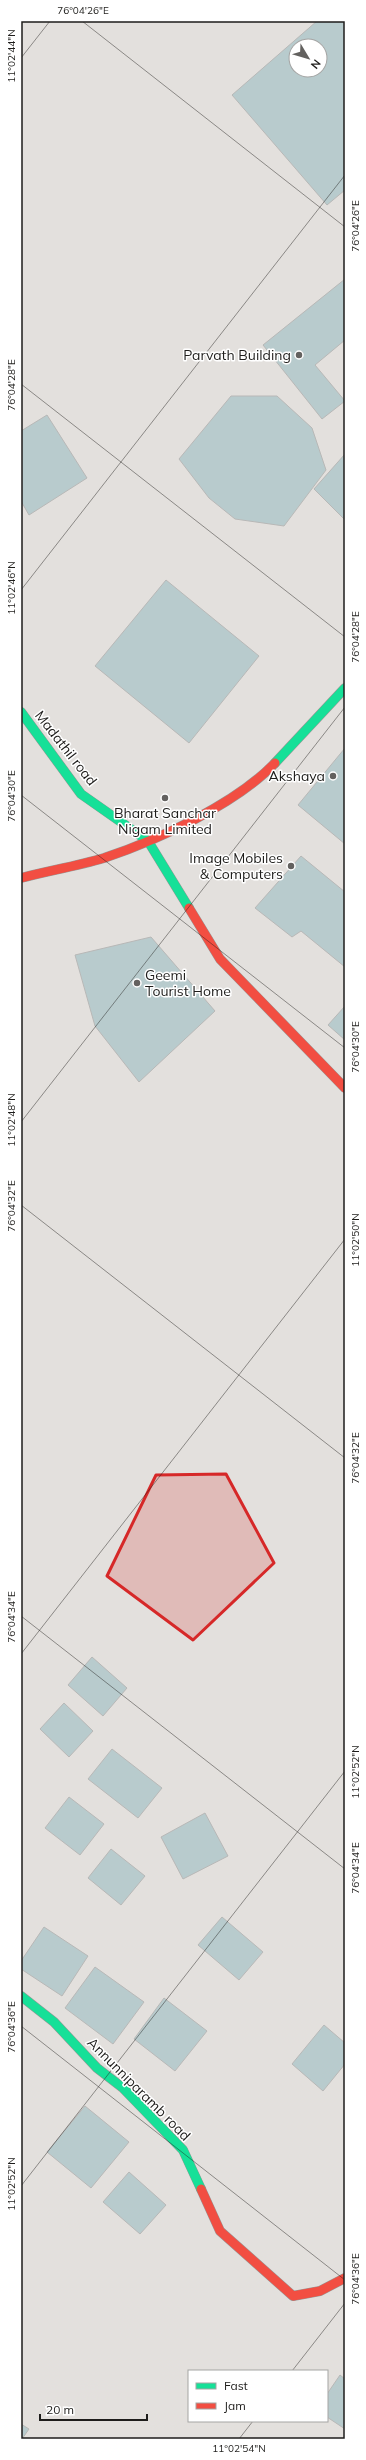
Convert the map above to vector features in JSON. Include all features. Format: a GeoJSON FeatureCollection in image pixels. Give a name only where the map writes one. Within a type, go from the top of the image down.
{"type":"FeatureCollection","features":[{"type":"Feature","properties":{"kind":"main road"},"geometry":{"type":"LineString","coordinates":[[21,878],[103,858],[148,841],[211,810],[264,774],[345,688]]}},
{"type":"Feature","properties":{"kind":"main road","name":"Madathil road"},"geometry":{"type":"LineString","coordinates":[[21,712],[81,794],[148,841]]}},
{"type":"Feature","properties":{"kind":"main road"},"geometry":{"type":"LineString","coordinates":[[148,841],[220,959],[345,1088]]}},
{"type":"Feature","properties":{"kind":"main road","name":"Annunniparamb road"},"geometry":{"type":"LineString","coordinates":[[21,1996],[54,2022],[97,2068],[123,2088],[183,2150],[220,2231],[293,2296],[310,2294],[332,2287],[345,2278]]}},
{"type":"Feature","properties":{"kind":"highlighted area"},"geometry":{"type":"Polygon","coordinates":[[[226,1474],[274,1563],[193,1640],[107,1576],[156,1475],[226,1474]]]}},
{"type":"Feature","properties":{"kind":"building"},"geometry":{"type":"Polygon","coordinates":[[[317,21],[345,21],[345,190],[327,205],[232,95],[288,46],[288,78],[328,78],[328,38],[297,38],[317,21]]]}},
{"type":"Feature","properties":{"kind":"building","name":"Parvath Building"},"geometry":{"type":"Polygon","coordinates":[[[345,279],[345,340],[315,365],[345,401],[322,419],[263,345],[345,279]]]}},
{"type":"Feature","properties":{"kind":"building"},"geometry":{"type":"Polygon","coordinates":[[[231,396],[277,396],[312,428],[326,470],[284,526],[235,519],[209,498],[179,459],[231,396]]]}},
{"type":"Feature","properties":{"kind":"building"},"geometry":{"type":"Polygon","coordinates":[[[47,415],[87,478],[29,515],[21,501],[21,431],[47,415]]]}},
{"type":"Feature","properties":{"kind":"building"},"geometry":{"type":"Polygon","coordinates":[[[345,454],[345,520],[314,489],[345,454]]]}},
{"type":"Feature","properties":{"kind":"building"},"geometry":{"type":"Polygon","coordinates":[[[166,580],[259,656],[189,743],[95,666],[166,580]]]}},
{"type":"Feature","properties":{"kind":"building","name":"Akshaya"},"geometry":{"type":"Polygon","coordinates":[[[345,748],[345,844],[298,805],[345,748]]]}},
{"type":"Feature","properties":{"kind":"building"},"geometry":{"type":"Polygon","coordinates":[[[301,856],[345,892],[345,967],[301,931],[292,937],[255,908],[301,856]]]}},
{"type":"Feature","properties":{"kind":"building","name":"Geemi Tourist Home"},"geometry":{"type":"Polygon","coordinates":[[[151,937],[215,1011],[139,1082],[95,1026],[75,955],[151,937]]]}},
{"type":"Feature","properties":{"kind":"building"},"geometry":{"type":"Polygon","coordinates":[[[345,1006],[345,1040],[328,1025],[345,1006]]]}},
{"type":"Feature","properties":{"kind":"building"},"geometry":{"type":"Polygon","coordinates":[[[92,1657],[127,1688],[103,1716],[68,1685],[92,1657]]]}},
{"type":"Feature","properties":{"kind":"building"},"geometry":{"type":"Polygon","coordinates":[[[64,1703],[93,1731],[69,1757],[40,1729],[64,1703]]]}},
{"type":"Feature","properties":{"kind":"building"},"geometry":{"type":"Polygon","coordinates":[[[112,1749],[162,1788],[138,1818],[88,1779],[112,1749]]]}},
{"type":"Feature","properties":{"kind":"building"},"geometry":{"type":"Polygon","coordinates":[[[69,1797],[104,1824],[80,1855],[45,1828],[69,1797]]]}},
{"type":"Feature","properties":{"kind":"building"},"geometry":{"type":"Polygon","coordinates":[[[205,1813],[228,1856],[183,1879],[161,1837],[205,1813]]]}},
{"type":"Feature","properties":{"kind":"building"},"geometry":{"type":"Polygon","coordinates":[[[111,1849],[145,1876],[121,1905],[88,1878],[111,1849]]]}},
{"type":"Feature","properties":{"kind":"building"},"geometry":{"type":"Polygon","coordinates":[[[222,1917],[263,1952],[239,1980],[198,1945],[222,1917]]]}},
{"type":"Feature","properties":{"kind":"building"},"geometry":{"type":"Polygon","coordinates":[[[44,1927],[88,1956],[62,1996],[21,1969],[21,1961],[44,1927]]]}},
{"type":"Feature","properties":{"kind":"building"},"geometry":{"type":"Polygon","coordinates":[[[95,1967],[144,2002],[113,2044],[65,2008],[95,1967]]]}},
{"type":"Feature","properties":{"kind":"building"},"geometry":{"type":"Polygon","coordinates":[[[164,1998],[207,2031],[175,2071],[134,2039],[164,1998]]]}},
{"type":"Feature","properties":{"kind":"building"},"geometry":{"type":"Polygon","coordinates":[[[324,2025],[345,2043],[345,2064],[323,2091],[292,2064],[324,2025]]]}},
{"type":"Feature","properties":{"kind":"building"},"geometry":{"type":"Polygon","coordinates":[[[85,2106],[129,2142],[91,2188],[47,2152],[85,2106]]]}},
{"type":"Feature","properties":{"kind":"building"},"geometry":{"type":"Polygon","coordinates":[[[129,2172],[166,2205],[140,2234],[103,2202],[129,2172]]]}},
{"type":"Feature","properties":{"kind":"building"},"geometry":{"type":"Polygon","coordinates":[[[340,2375],[345,2379],[345,2429],[328,2418],[328,2393],[340,2375]]]}},
{"type":"Feature","properties":{"kind":"building"},"geometry":{"type":"Polygon","coordinates":[[[21,2424],[29,2429],[22,2439],[21,2439],[21,2424]]]}},
{"type":"Feature","properties":{"kind":"traffic: fast"},"geometry":{"type":"LineString","coordinates":[[275,763],[345,688]]}},
{"type":"Feature","properties":{"kind":"traffic: fast"},"geometry":{"type":"LineString","coordinates":[[21,712],[81,794],[148,841],[189,908]]}},
{"type":"Feature","properties":{"kind":"traffic: fast"},"geometry":{"type":"LineString","coordinates":[[21,1996],[54,2022],[97,2068],[123,2088],[183,2150],[201,2189]]}},
{"type":"Feature","properties":{"kind":"traffic: jam"},"geometry":{"type":"LineString","coordinates":[[21,878],[104,858],[172,831],[239,793],[259,778],[275,763]]}},
{"type":"Feature","properties":{"kind":"traffic: jam"},"geometry":{"type":"LineString","coordinates":[[189,908],[220,959],[345,1088]]}},
{"type":"Feature","properties":{"kind":"traffic: jam"},"geometry":{"type":"LineString","coordinates":[[201,2189],[220,2231],[293,2296],[320,2291],[345,2278]]}},
{"type":"Feature","properties":{"kind":"place","name":"Parvath Building"},"geometry":{"type":"Point","coordinates":[299,355]}},
{"type":"Feature","properties":{"kind":"place","name":"Akshaya"},"geometry":{"type":"Point","coordinates":[333,776]}},
{"type":"Feature","properties":{"kind":"place","name":"Bharat Sanchar Nigam Limited"},"geometry":{"type":"Point","coordinates":[165,798]}},
{"type":"Feature","properties":{"kind":"place","name":"Image Mobiles & Computers"},"geometry":{"type":"Point","coordinates":[291,866]}},
{"type":"Feature","properties":{"kind":"place","name":"Geemi Tourist Home"},"geometry":{"type":"Point","coordinates":[137,983]}}]}
